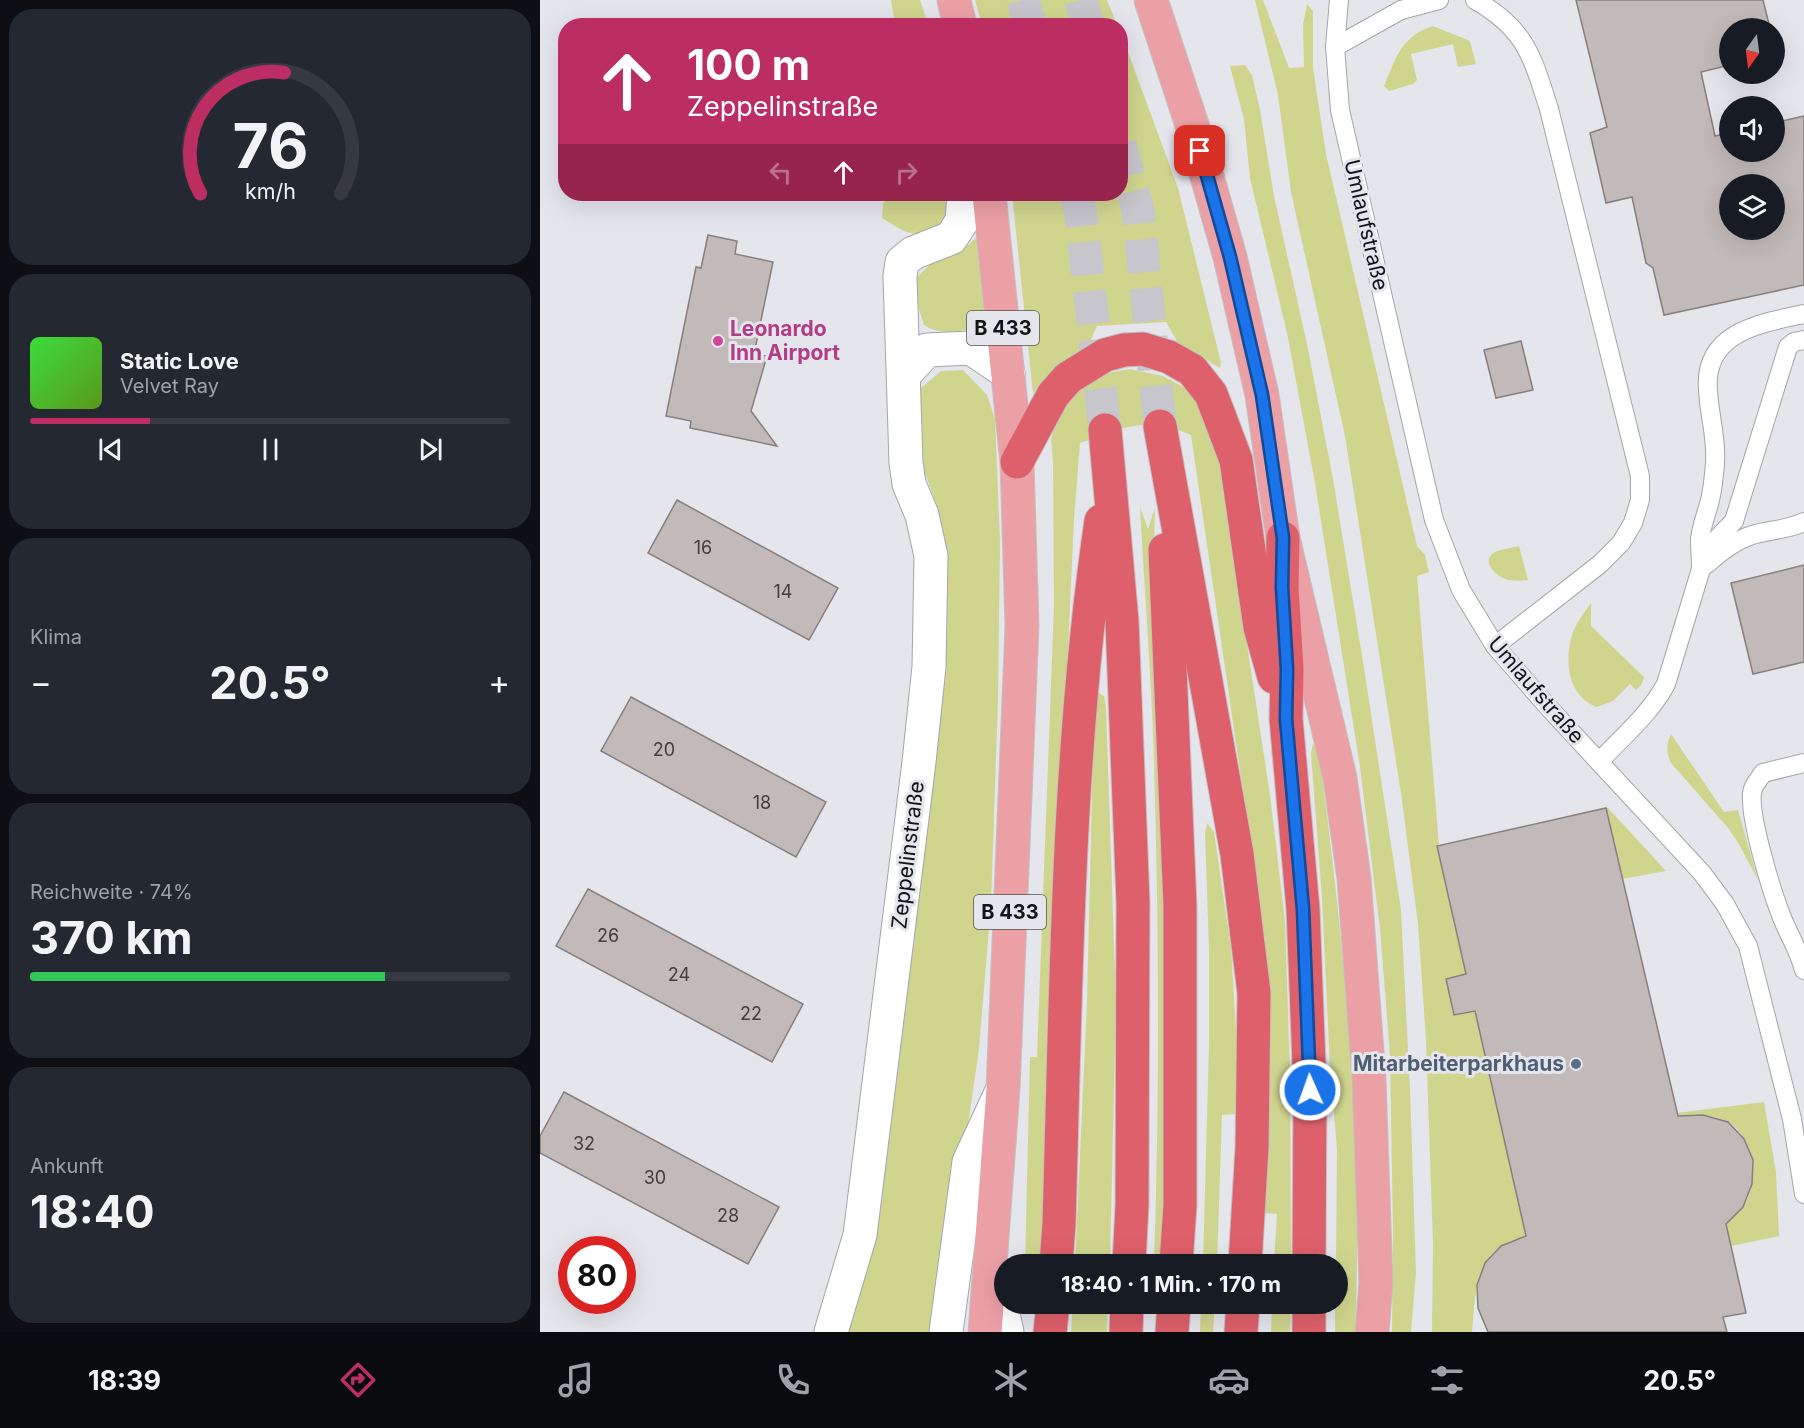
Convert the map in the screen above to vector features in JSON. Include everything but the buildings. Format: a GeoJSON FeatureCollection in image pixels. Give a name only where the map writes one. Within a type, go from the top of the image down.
{"type":"FeatureCollection","features":[{"type":"Feature","properties":{"kind":"highway"},"geometry":{"type":"LineString","coordinates":[[1017,462],[1053,395],[1068,378],[1105,355],[1124,350],[1143,349],[1169,357],[1192,370],[1211,394],[1236,460],[1260,627],[1286,719]]}},
{"type":"Feature","properties":{"kind":"highway"},"geometry":{"type":"LineString","coordinates":[[1177,1254],[1180,1206],[1180,905],[1160,426],[1237,854],[1254,993],[1252,1147],[1246,1254]]}},
{"type":"Feature","properties":{"kind":"highway"},"geometry":{"type":"LineString","coordinates":[[1105,430],[1122,621],[1133,902],[1132,1205],[1130,1254]]}},
{"type":"Feature","properties":{"kind":"highway"},"geometry":{"type":"LineString","coordinates":[[1057,1254],[1072,819],[1090,597],[1109,463]]}},
{"type":"Feature","properties":{"kind":"highway"},"geometry":{"type":"LineString","coordinates":[[1283,538],[1282,587],[1287,669],[1286,719],[1304,931],[1310,1090],[1309,1254]]}},
{"type":"Feature","properties":{"kind":"highway"},"geometry":{"type":"LineString","coordinates":[[1050,1332],[1052,1314]]}},
{"type":"Feature","properties":{"kind":"highway"},"geometry":{"type":"LineString","coordinates":[[1126,1332],[1127,1314]]}},
{"type":"Feature","properties":{"kind":"highway"},"geometry":{"type":"LineString","coordinates":[[1172,1332],[1173,1314]]}},
{"type":"Feature","properties":{"kind":"highway"},"geometry":{"type":"LineString","coordinates":[[1241,1332],[1242,1314]]}},
{"type":"Feature","properties":{"kind":"highway"},"geometry":{"type":"LineString","coordinates":[[1309,1314],[1309,1332]]}},
{"type":"Feature","properties":{"kind":"main road"},"geometry":{"type":"LineString","coordinates":[[954,0],[958,18]]}},
{"type":"Feature","properties":{"kind":"main road"},"geometry":{"type":"LineString","coordinates":[[1151,0],[1194,131],[1230,257],[1262,395],[1283,538],[1340,778],[1354,878],[1369,1079],[1376,1283],[1372,1332]]}},
{"type":"Feature","properties":{"kind":"main road","name":"B 433"},"geometry":{"type":"LineString","coordinates":[[985,1332],[1003,1089],[1022,626],[1017,462],[990,201]]}},
{"type":"Feature","properties":{"kind":"street","name":"Zeppelinstraße"},"geometry":{"type":"LineString","coordinates":[[831,1332],[860,1235],[919,762],[928,667],[931,556],[922,515],[909,484],[906,463],[900,276],[902,262],[913,253],[951,238],[962,221],[963,201]]}},
{"type":"Feature","properties":{"kind":"street"},"geometry":{"type":"LineString","coordinates":[[904,375],[927,350],[971,348],[1008,373]]}},
{"type":"Feature","properties":{"kind":"street"},"geometry":{"type":"LineString","coordinates":[[946,1332],[969,1162],[1003,1089]]}},
{"type":"Feature","properties":{"kind":"street"},"geometry":{"type":"LineString","coordinates":[[990,1254],[1007,1332]]}},
{"type":"Feature","properties":{"kind":"lane","name":"Umlaufstraße"},"geometry":{"type":"LineString","coordinates":[[1339,0],[1335,47],[1340,110],[1434,520],[1461,590],[1495,646],[1550,710],[1702,873],[1725,904],[1748,946],[1792,1119],[1804,1194]]}},
{"type":"Feature","properties":{"kind":"lane"},"geometry":{"type":"LineString","coordinates":[[1335,47],[1401,10],[1439,0]]}},
{"type":"Feature","properties":{"kind":"lane"},"geometry":{"type":"LineString","coordinates":[[1475,0],[1496,12],[1518,33],[1534,63],[1549,109],[1640,476],[1640,500],[1633,523],[1620,543],[1600,564],[1495,646]]}},
{"type":"Feature","properties":{"kind":"lane"},"geometry":{"type":"LineString","coordinates":[[1701,569],[1700,538],[1710,499],[1715,463],[1716,444],[1707,391],[1707,376],[1714,358],[1724,343],[1739,331],[1762,323],[1804,314]]}},
{"type":"Feature","properties":{"kind":"lane"},"geometry":{"type":"LineString","coordinates":[[1599,762],[1647,711],[1666,684],[1701,569],[1715,541],[1734,520],[1788,347],[1794,342],[1804,340]]}},
{"type":"Feature","properties":{"kind":"lane"},"geometry":{"type":"LineString","coordinates":[[1701,569],[1724,549],[1738,541],[1752,535],[1804,522]]}},
{"type":"Feature","properties":{"kind":"lane"},"geometry":{"type":"LineString","coordinates":[[1804,763],[1763,773],[1753,788],[1751,807],[1781,916],[1800,956],[1804,970]]}},
{"type":"Feature","properties":{"kind":"green space"},"geometry":{"type":"Polygon","coordinates":[[[891,0],[920,0],[926,18],[894,18],[891,0]]]}},
{"type":"Feature","properties":{"kind":"green space"},"geometry":{"type":"Polygon","coordinates":[[[975,0],[1107,0],[1114,18],[980,18],[975,0]]]}},
{"type":"Feature","properties":{"kind":"green space"},"geometry":{"type":"Polygon","coordinates":[[[1255,0],[1263,0],[1289,68],[1304,67],[1303,25],[1307,4],[1313,11],[1313,68],[1326,154],[1417,546],[1425,555],[1429,572],[1417,576],[1439,846],[1437,847],[1466,974],[1446,979],[1454,1015],[1475,1011],[1526,1236],[1503,1245],[1486,1261],[1475,1296],[1472,1332],[1432,1332],[1433,1243],[1426,1040],[1418,924],[1402,800],[1345,436],[1291,192],[1278,95],[1255,0]]]}},
{"type":"Feature","properties":{"kind":"green space"},"geometry":{"type":"Polygon","coordinates":[[[1433,26],[1470,41],[1476,64],[1458,67],[1453,44],[1411,54],[1417,80],[1413,84],[1389,91],[1384,86],[1401,49],[1422,30],[1433,26]]]}},
{"type":"Feature","properties":{"kind":"green space"},"geometry":{"type":"Polygon","coordinates":[[[1128,52],[1178,188],[1221,363],[1220,368],[1178,343],[1166,322],[1097,326],[1088,347],[1066,360],[1033,393],[1013,201],[1128,201],[1128,52]]]}},
{"type":"Feature","properties":{"kind":"green space"},"geometry":{"type":"Polygon","coordinates":[[[1245,65],[1252,75],[1260,110],[1274,196],[1307,344],[1333,479],[1401,910],[1416,1273],[1411,1332],[1392,1332],[1390,1055],[1380,929],[1360,767],[1315,483],[1287,333],[1250,178],[1244,119],[1230,66],[1245,65]]]}},
{"type":"Feature","properties":{"kind":"green space"},"geometry":{"type":"Polygon","coordinates":[[[885,201],[954,201],[946,223],[920,234],[907,232],[882,218],[885,201]]]}},
{"type":"Feature","properties":{"kind":"green space"},"geometry":{"type":"Polygon","coordinates":[[[977,237],[985,326],[946,332],[931,329],[924,325],[916,300],[917,277],[933,262],[959,253],[977,237]]]}},
{"type":"Feature","properties":{"kind":"green space"},"geometry":{"type":"Polygon","coordinates":[[[1130,369],[1163,376],[1189,390],[1213,422],[1270,795],[1285,921],[1290,1072],[1291,1254],[1275,1254],[1277,1214],[1264,1213],[1266,1024],[1270,1017],[1255,873],[1191,435],[1175,429],[1147,425],[1122,429],[1080,443],[1074,519],[1040,1254],[1025,1254],[1030,1057],[1037,1057],[1054,605],[1051,439],[1059,410],[1082,388],[1108,373],[1130,369]]]}},
{"type":"Feature","properties":{"kind":"green space"},"geometry":{"type":"Polygon","coordinates":[[[963,370],[987,395],[995,419],[1000,541],[998,700],[991,904],[979,1049],[938,1332],[848,1332],[932,789],[944,683],[946,552],[936,503],[924,470],[920,389],[941,371],[963,370]]]}},
{"type":"Feature","properties":{"kind":"green space"},"geometry":{"type":"Polygon","coordinates":[[[1140,507],[1148,529],[1155,508],[1154,542],[1164,734],[1165,1254],[1154,1254],[1158,999],[1152,706],[1140,507]]]}},
{"type":"Feature","properties":{"kind":"green space"},"geometry":{"type":"Polygon","coordinates":[[[1519,546],[1528,580],[1508,580],[1491,569],[1489,560],[1495,552],[1519,546]]]}},
{"type":"Feature","properties":{"kind":"green space"},"geometry":{"type":"Polygon","coordinates":[[[1591,603],[1591,626],[1644,677],[1636,690],[1630,684],[1613,701],[1597,707],[1587,702],[1574,687],[1568,656],[1572,635],[1591,603]]]}},
{"type":"Feature","properties":{"kind":"green space"},"geometry":{"type":"Polygon","coordinates":[[[1099,693],[1104,696],[1106,707],[1116,1004],[1110,1254],[1075,1254],[1087,1003],[1095,696],[1099,693]]]}},
{"type":"Feature","properties":{"kind":"green space"},"geometry":{"type":"Polygon","coordinates":[[[1671,734],[1724,812],[1738,810],[1758,880],[1729,829],[1671,763],[1667,749],[1671,734]]]}},
{"type":"Feature","properties":{"kind":"green space"},"geometry":{"type":"Polygon","coordinates":[[[1313,744],[1319,751],[1350,1041],[1357,1186],[1355,1332],[1335,1332],[1335,1314],[1348,1314],[1348,1254],[1336,1254],[1337,1149],[1311,753],[1313,744]]]}},
{"type":"Feature","properties":{"kind":"green space"},"geometry":{"type":"Polygon","coordinates":[[[1606,808],[1608,808],[1666,871],[1622,879],[1606,808]]]}},
{"type":"Feature","properties":{"kind":"green space"},"geometry":{"type":"Polygon","coordinates":[[[1207,823],[1214,832],[1231,948],[1237,1044],[1237,1114],[1222,1115],[1217,1254],[1203,1254],[1209,1044],[1209,949],[1205,833],[1207,823]]]}},
{"type":"Feature","properties":{"kind":"green space"},"geometry":{"type":"Polygon","coordinates":[[[1764,1102],[1776,1172],[1779,1236],[1708,1251],[1704,1233],[1734,1217],[1748,1198],[1752,1187],[1752,1162],[1744,1139],[1728,1122],[1709,1116],[1678,1116],[1677,1113],[1764,1102]]]}},
{"type":"Feature","properties":{"kind":"green space"},"geometry":{"type":"Polygon","coordinates":[[[1072,1314],[1108,1314],[1107,1332],[1071,1332],[1072,1314]]]}},
{"type":"Feature","properties":{"kind":"green space"},"geometry":{"type":"Polygon","coordinates":[[[1201,1314],[1214,1314],[1213,1332],[1200,1332],[1201,1314]]]}},
{"type":"Feature","properties":{"kind":"green space"},"geometry":{"type":"Polygon","coordinates":[[[1272,1314],[1291,1314],[1290,1332],[1271,1332],[1272,1314]]]}},
{"type":"Feature","properties":{"kind":"tunnel"},"geometry":{"type":"LineString","coordinates":[[1023,0],[1028,18]]}},
{"type":"Feature","properties":{"kind":"tunnel"},"geometry":{"type":"LineString","coordinates":[[1081,0],[1086,18]]}},
{"type":"Feature","properties":{"kind":"tunnel"},"geometry":{"type":"LineString","coordinates":[[1128,173],[1138,210],[1160,426]]}},
{"type":"Feature","properties":{"kind":"tunnel"},"geometry":{"type":"LineString","coordinates":[[1078,201],[1105,430]]}},
{"type":"Feature","properties":{"kind":"place","name":"Leonardo Inn Airport"},"geometry":{"type":"Point","coordinates":[718,341]}},
{"type":"Feature","properties":{"kind":"place","name":"Mitarbeiterparkhaus"},"geometry":{"type":"Point","coordinates":[1576,1064]}},
{"type":"Feature","properties":{"kind":"route"},"geometry":{"type":"LineString","coordinates":[[1200,151],[1230,257],[1262,395],[1283,538],[1282,587],[1287,669],[1286,719],[1303,909],[1310,1090]]}}]}
